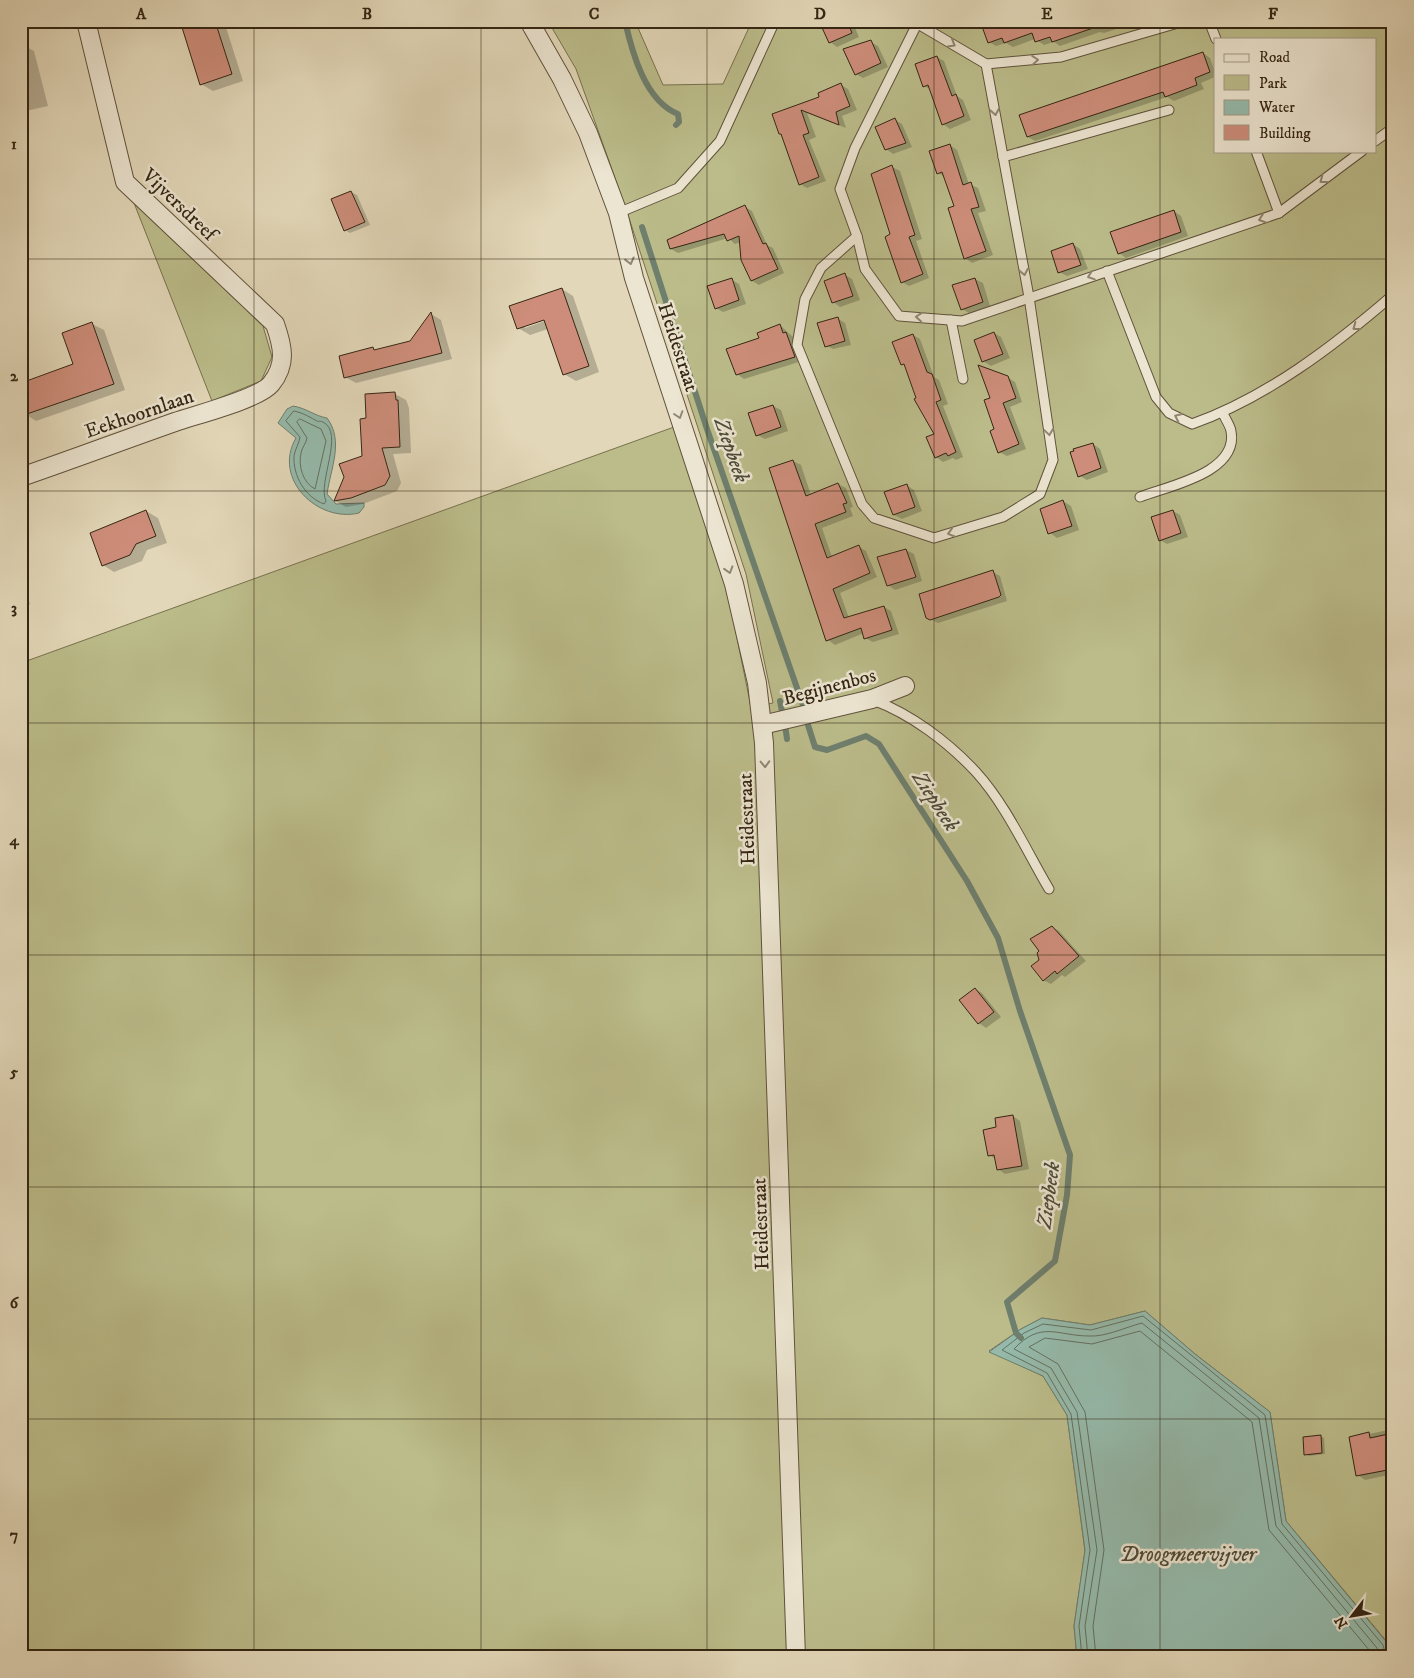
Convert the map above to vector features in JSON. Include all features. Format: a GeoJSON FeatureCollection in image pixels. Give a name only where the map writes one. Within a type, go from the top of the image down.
{"type":"FeatureCollection","features":[{"type":"Feature","properties":{"kind":"street","name":"Vijversdreef"},"geometry":{"type":"LineString","coordinates":[[86,21],[125,182],[275,324],[283,347],[280,370],[269,387]]}},
{"type":"Feature","properties":{"kind":"street","name":"Heidestraat"},"geometry":{"type":"LineString","coordinates":[[528,21],[562,79],[588,133],[618,213],[634,278],[734,584],[752,658],[762,725],[796,1657]]}},
{"type":"Feature","properties":{"kind":"street","name":"Eekhoornlaan"},"geometry":{"type":"LineString","coordinates":[[21,477],[233,404],[269,387]]}},
{"type":"Feature","properties":{"kind":"street","name":"Begijnenbos"},"geometry":{"type":"LineString","coordinates":[[762,725],[872,699],[905,686]]}},
{"type":"Feature","properties":{"kind":"lane"},"geometry":{"type":"LineString","coordinates":[[618,213],[678,188],[720,141],[775,21]]}},
{"type":"Feature","properties":{"kind":"lane"},"geometry":{"type":"LineString","coordinates":[[1185,21],[1061,57],[986,64],[915,23],[855,148],[840,189],[857,236],[865,268],[899,316],[962,321],[1279,213],[1361,152]]}},
{"type":"Feature","properties":{"kind":"lane"},"geometry":{"type":"LineString","coordinates":[[1209,21],[1216,38]]}},
{"type":"Feature","properties":{"kind":"lane"},"geometry":{"type":"LineString","coordinates":[[857,236],[821,268],[805,298],[797,345],[862,504],[874,518],[934,538],[1003,517],[1040,494],[1053,460],[1029,297],[986,64]]}},
{"type":"Feature","properties":{"kind":"lane"},"geometry":{"type":"LineString","coordinates":[[1003,157],[1169,110]]}},
{"type":"Feature","properties":{"kind":"lane"},"geometry":{"type":"LineString","coordinates":[[1376,140],[1393,128]]}},
{"type":"Feature","properties":{"kind":"lane"},"geometry":{"type":"LineString","coordinates":[[1256,152],[1279,213]]}},
{"type":"Feature","properties":{"kind":"lane"},"geometry":{"type":"LineString","coordinates":[[1107,271],[1156,397],[1169,413],[1192,424],[1223,413],[1261,393],[1358,325],[1393,295]]}},
{"type":"Feature","properties":{"kind":"lane"},"geometry":{"type":"LineString","coordinates":[[951,320],[963,379]]}},
{"type":"Feature","properties":{"kind":"lane"},"geometry":{"type":"LineString","coordinates":[[1140,497],[1212,471],[1227,455],[1231,432],[1223,413]]}},
{"type":"Feature","properties":{"kind":"lane"},"geometry":{"type":"LineString","coordinates":[[872,699],[896,708],[930,733],[976,772],[999,804],[1049,889]]}},
{"type":"Feature","properties":{"kind":"green space"},"geometry":{"type":"Polygon","coordinates":[[[548,21],[635,21],[663,85],[723,84],[752,21],[1393,21],[1393,1657],[1391,1657],[1388,1643],[1286,1521],[1270,1412],[1195,1354],[1145,1311],[1090,1325],[1042,1318],[1021,1329],[989,1351],[1043,1376],[1067,1415],[1085,1551],[1074,1626],[1077,1657],[21,1657],[21,663],[674,427],[725,579],[751,707],[773,703],[746,574],[624,203],[576,69],[548,21]]]}},
{"type":"Feature","properties":{"kind":"green space"},"geometry":{"type":"Polygon","coordinates":[[[134,203],[263,326],[272,357],[261,381],[212,401],[134,203]]]}},
{"type":"Feature","properties":{"kind":"water"},"geometry":{"type":"Polygon","coordinates":[[[293,406],[327,418],[335,436],[336,445],[327,494],[336,504],[364,503],[364,507],[359,513],[344,514],[328,511],[303,495],[295,482],[290,468],[290,453],[296,438],[278,423],[287,409],[293,406]]]}},
{"type":"Feature","properties":{"kind":"water","name":"Droogmeervijver"},"geometry":{"type":"Polygon","coordinates":[[[1145,1311],[1195,1354],[1270,1412],[1286,1521],[1388,1644],[1391,1657],[1077,1657],[1074,1626],[1085,1550],[1067,1415],[1043,1376],[989,1352],[1021,1329],[1042,1318],[1090,1325],[1145,1311]]]}},
{"type":"Feature","properties":{"kind":"building"},"geometry":{"type":"Polygon","coordinates":[[[180,21],[215,21],[232,74],[200,85],[180,21]]]}},
{"type":"Feature","properties":{"kind":"building"},"geometry":{"type":"Polygon","coordinates":[[[819,21],[847,21],[852,33],[829,43],[819,21]]]}},
{"type":"Feature","properties":{"kind":"building"},"geometry":{"type":"Polygon","coordinates":[[[980,21],[1104,21],[1105,24],[1052,42],[1050,37],[1035,42],[1032,33],[1004,43],[1002,38],[988,43],[980,21]]]}},
{"type":"Feature","properties":{"kind":"building"},"geometry":{"type":"Polygon","coordinates":[[[871,40],[881,63],[855,75],[843,49],[871,40]]]}},
{"type":"Feature","properties":{"kind":"building"},"geometry":{"type":"Polygon","coordinates":[[[1203,52],[1210,72],[1195,78],[1197,85],[1165,97],[1163,92],[1027,137],[1019,115],[1203,52]]]}},
{"type":"Feature","properties":{"kind":"building"},"geometry":{"type":"Polygon","coordinates":[[[937,56],[952,96],[956,94],[964,116],[942,125],[928,85],[923,87],[915,64],[937,56]]]}},
{"type":"Feature","properties":{"kind":"building"},"geometry":{"type":"Polygon","coordinates":[[[841,83],[850,106],[836,112],[839,125],[801,110],[809,133],[803,135],[819,177],[799,185],[772,114],[819,97],[818,93],[841,83]]]}},
{"type":"Feature","properties":{"kind":"building"},"geometry":{"type":"Polygon","coordinates":[[[895,118],[906,143],[885,150],[875,127],[895,118]]]}},
{"type":"Feature","properties":{"kind":"building"},"geometry":{"type":"Polygon","coordinates":[[[950,144],[963,185],[971,182],[979,207],[971,209],[986,251],[964,259],[948,208],[954,206],[942,172],[937,174],[929,151],[950,144]]]}},
{"type":"Feature","properties":{"kind":"building"},"geometry":{"type":"Polygon","coordinates":[[[892,165],[915,235],[909,237],[923,274],[901,283],[885,237],[890,234],[871,174],[892,165]]]}},
{"type":"Feature","properties":{"kind":"building"},"geometry":{"type":"Polygon","coordinates":[[[351,191],[365,222],[344,231],[331,199],[351,191]]]}},
{"type":"Feature","properties":{"kind":"building"},"geometry":{"type":"Polygon","coordinates":[[[745,205],[763,244],[766,243],[778,269],[751,281],[741,260],[739,236],[727,241],[724,234],[670,249],[667,240],[745,205]]]}},
{"type":"Feature","properties":{"kind":"building"},"geometry":{"type":"Polygon","coordinates":[[[1174,210],[1181,232],[1118,254],[1110,232],[1174,210]]]}},
{"type":"Feature","properties":{"kind":"building"},"geometry":{"type":"Polygon","coordinates":[[[1073,243],[1081,265],[1058,273],[1051,251],[1073,243]]]}},
{"type":"Feature","properties":{"kind":"building"},"geometry":{"type":"Polygon","coordinates":[[[845,273],[853,296],[832,303],[824,281],[845,273]]]}},
{"type":"Feature","properties":{"kind":"building"},"geometry":{"type":"Polygon","coordinates":[[[732,278],[739,300],[715,309],[707,286],[732,278]]]}},
{"type":"Feature","properties":{"kind":"building"},"geometry":{"type":"Polygon","coordinates":[[[975,278],[983,302],[961,310],[952,285],[975,278]]]}},
{"type":"Feature","properties":{"kind":"building"},"geometry":{"type":"Polygon","coordinates":[[[562,288],[589,366],[563,375],[544,320],[517,329],[509,306],[562,288]]]}},
{"type":"Feature","properties":{"kind":"building"},"geometry":{"type":"Polygon","coordinates":[[[431,312],[442,353],[344,378],[339,356],[373,347],[374,350],[410,341],[431,312]]]}},
{"type":"Feature","properties":{"kind":"building"},"geometry":{"type":"Polygon","coordinates":[[[838,317],[845,341],[825,347],[817,323],[838,317]]]}},
{"type":"Feature","properties":{"kind":"building"},"geometry":{"type":"Polygon","coordinates":[[[92,322],[114,384],[21,416],[21,383],[73,364],[62,333],[92,322]]]}},
{"type":"Feature","properties":{"kind":"building"},"geometry":{"type":"Polygon","coordinates":[[[780,324],[783,333],[786,332],[795,357],[736,375],[726,349],[759,338],[757,333],[780,324]]]}},
{"type":"Feature","properties":{"kind":"building"},"geometry":{"type":"Polygon","coordinates":[[[994,332],[1003,354],[982,362],[974,340],[994,332]]]}},
{"type":"Feature","properties":{"kind":"building"},"geometry":{"type":"Polygon","coordinates":[[[913,334],[927,372],[932,374],[941,400],[936,402],[956,452],[948,456],[946,453],[935,458],[926,437],[934,434],[914,399],[916,398],[904,364],[901,365],[892,342],[913,334]]]}},
{"type":"Feature","properties":{"kind":"building"},"geometry":{"type":"Polygon","coordinates":[[[978,365],[1008,376],[1016,398],[1003,403],[1019,444],[998,453],[990,431],[994,429],[984,400],[990,398],[978,365]]]}},
{"type":"Feature","properties":{"kind":"building"},"geometry":{"type":"Polygon","coordinates":[[[395,392],[396,400],[398,400],[400,447],[382,448],[390,476],[385,485],[351,498],[334,501],[344,477],[339,464],[362,456],[360,419],[366,418],[365,394],[395,392]]]}},
{"type":"Feature","properties":{"kind":"building"},"geometry":{"type":"Polygon","coordinates":[[[773,405],[781,427],[756,436],[748,413],[773,405]]]}},
{"type":"Feature","properties":{"kind":"building"},"geometry":{"type":"Polygon","coordinates":[[[1093,443],[1101,468],[1078,477],[1070,452],[1074,451],[1073,449],[1093,443]]]}},
{"type":"Feature","properties":{"kind":"building"},"geometry":{"type":"Polygon","coordinates":[[[793,460],[806,496],[838,483],[847,503],[843,504],[846,512],[815,524],[827,558],[859,545],[870,573],[833,589],[844,618],[884,606],[892,630],[864,639],[861,628],[826,641],[769,468],[793,460]]]}},
{"type":"Feature","properties":{"kind":"building"},"geometry":{"type":"Polygon","coordinates":[[[907,484],[915,507],[893,515],[884,492],[907,484]]]}},
{"type":"Feature","properties":{"kind":"building"},"geometry":{"type":"Polygon","coordinates":[[[1063,500],[1072,526],[1048,534],[1040,509],[1063,500]]]}},
{"type":"Feature","properties":{"kind":"building"},"geometry":{"type":"Polygon","coordinates":[[[146,510],[156,536],[136,544],[130,555],[102,566],[90,533],[146,510]]]}},
{"type":"Feature","properties":{"kind":"building"},"geometry":{"type":"Polygon","coordinates":[[[1173,510],[1181,533],[1159,541],[1151,517],[1173,510]]]}},
{"type":"Feature","properties":{"kind":"building"},"geometry":{"type":"Polygon","coordinates":[[[906,549],[916,577],[887,586],[877,557],[906,549]]]}},
{"type":"Feature","properties":{"kind":"building"},"geometry":{"type":"Polygon","coordinates":[[[993,570],[1001,595],[999,597],[930,620],[926,618],[919,594],[993,570]]]}},
{"type":"Feature","properties":{"kind":"building"},"geometry":{"type":"Polygon","coordinates":[[[1052,926],[1079,956],[1057,974],[1055,971],[1043,981],[1031,966],[1039,960],[1037,953],[1039,951],[1030,939],[1052,926]]]}},
{"type":"Feature","properties":{"kind":"building"},"geometry":{"type":"Polygon","coordinates":[[[975,988],[994,1012],[978,1024],[959,1000],[975,988]]]}},
{"type":"Feature","properties":{"kind":"building"},"geometry":{"type":"Polygon","coordinates":[[[1013,1115],[1022,1166],[997,1170],[994,1155],[988,1156],[983,1130],[996,1127],[995,1118],[1013,1115]]]}},
{"type":"Feature","properties":{"kind":"building"},"geometry":{"type":"Polygon","coordinates":[[[1369,1432],[1370,1438],[1393,1433],[1393,1469],[1356,1476],[1349,1437],[1369,1432]]]}},
{"type":"Feature","properties":{"kind":"building"},"geometry":{"type":"Polygon","coordinates":[[[1321,1435],[1322,1453],[1304,1455],[1303,1437],[1321,1435]]]}},
{"type":"Feature","properties":{"kind":"waterway","name":"Ziepbeek"},"geometry":{"type":"LineString","coordinates":[[625,21],[636,61],[642,74],[657,98],[667,108],[678,114],[679,122],[676,125]]}},
{"type":"Feature","properties":{"kind":"waterway","name":"Ziepbeek"},"geometry":{"type":"LineString","coordinates":[[642,227],[707,429],[805,711]]}},
{"type":"Feature","properties":{"kind":"waterway"},"geometry":{"type":"LineString","coordinates":[[780,701],[783,717]]}},
{"type":"Feature","properties":{"kind":"waterway"},"geometry":{"type":"LineString","coordinates":[[785,725],[787,739]]}},
{"type":"Feature","properties":{"kind":"waterway","name":"Ziepbeek"},"geometry":{"type":"LineString","coordinates":[[808,725],[815,747],[827,750],[866,736],[879,744],[967,881],[998,938],[1020,1011],[1070,1155],[1067,1195],[1055,1261],[1007,1302],[1016,1333],[1021,1338]]}}]}
